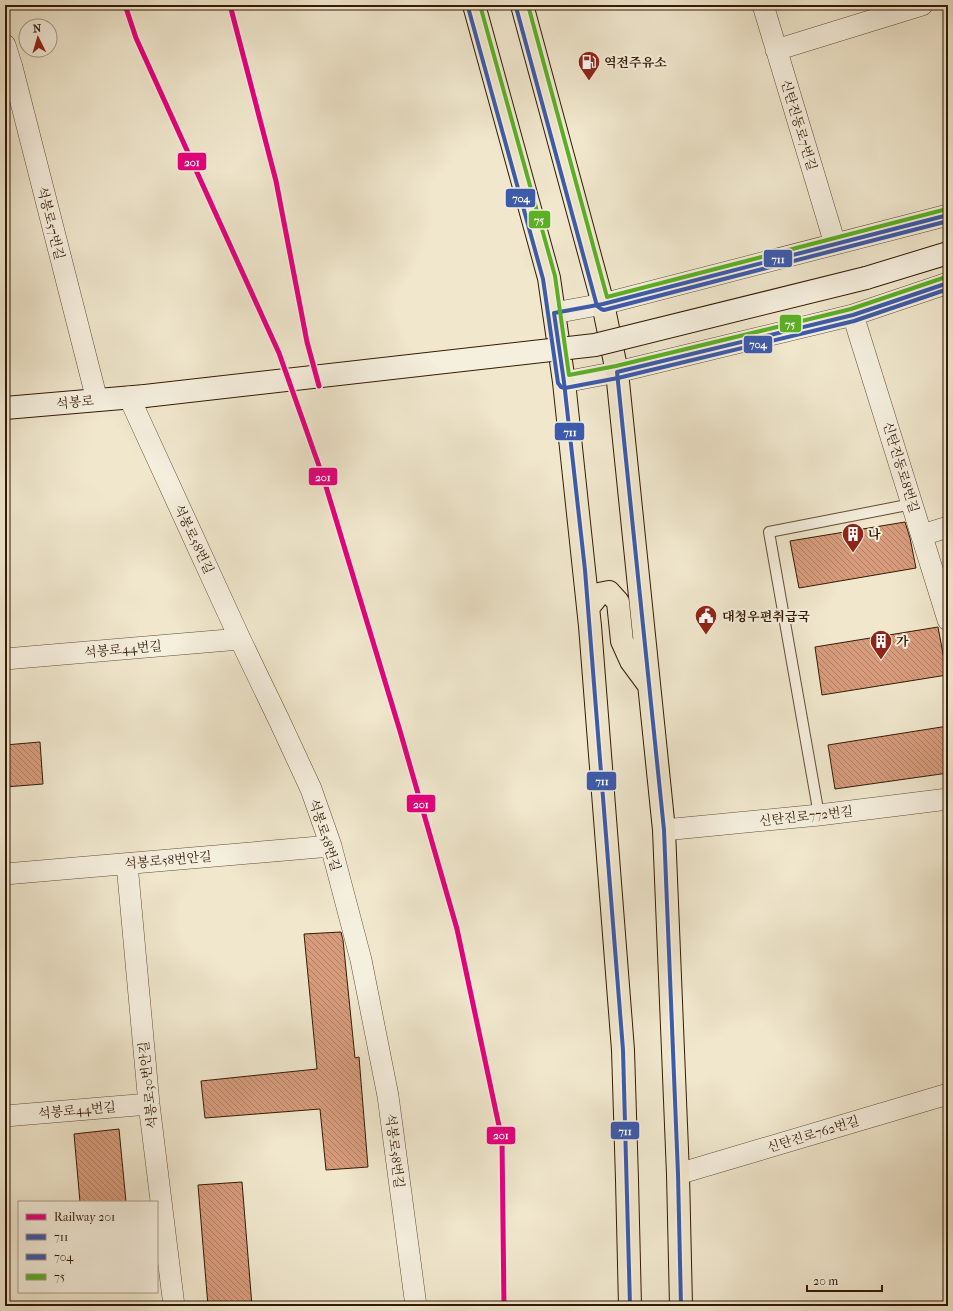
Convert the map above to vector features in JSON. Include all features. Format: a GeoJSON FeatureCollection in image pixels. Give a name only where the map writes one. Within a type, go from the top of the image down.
{"type":"FeatureCollection","features":[{"type":"Feature","properties":{"kind":"main road"},"geometry":{"type":"LineString","coordinates":[[474,5],[549,278],[564,382],[588,608],[623,1050],[628,1180],[630,1306]]}},
{"type":"Feature","properties":{"kind":"main road"},"geometry":{"type":"LineString","coordinates":[[522,5],[603,304],[617,372],[664,830],[678,1174],[681,1306]]}},
{"type":"Feature","properties":{"kind":"main road","name":"석봉로"},"geometry":{"type":"LineString","coordinates":[[5,408],[137,396],[596,344],[866,278],[948,253]]}},
{"type":"Feature","properties":{"kind":"main road"},"geometry":{"type":"LineString","coordinates":[[588,608],[599,594],[609,592],[618,602],[622,641],[631,661],[648,685]]}},
{"type":"Feature","properties":{"kind":"street","name":"신탄진동로7번길"},"geometry":{"type":"LineString","coordinates":[[763,5],[835,244]]}},
{"type":"Feature","properties":{"kind":"street"},"geometry":{"type":"LineString","coordinates":[[776,50],[922,5]]}},
{"type":"Feature","properties":{"kind":"street","name":"석봉로57번길"},"geometry":{"type":"LineString","coordinates":[[5,46],[8,68],[97,400]]}},
{"type":"Feature","properties":{"kind":"street"},"geometry":{"type":"LineString","coordinates":[[554,313],[603,304],[948,215]]}},
{"type":"Feature","properties":{"kind":"street"},"geometry":{"type":"LineString","coordinates":[[564,382],[617,372],[853,315],[948,283]]}},
{"type":"Feature","properties":{"kind":"street","name":"신탄진동로8번길"},"geometry":{"type":"LineString","coordinates":[[853,315],[948,620]]}},
{"type":"Feature","properties":{"kind":"street","name":"석봉로58번길"},"geometry":{"type":"LineString","coordinates":[[137,396],[240,639],[280,720],[311,790],[331,846],[361,960],[388,1096],[416,1306]]}},
{"type":"Feature","properties":{"kind":"street"},"geometry":{"type":"LineString","coordinates":[[922,535],[948,527]]}},
{"type":"Feature","properties":{"kind":"street","name":"석봉로44번길"},"geometry":{"type":"LineString","coordinates":[[5,659],[240,639]]}},
{"type":"Feature","properties":{"kind":"street","name":"신탄진로772번길"},"geometry":{"type":"LineString","coordinates":[[664,830],[819,815],[948,799]]}},
{"type":"Feature","properties":{"kind":"street","name":"석봉로58번안길"},"geometry":{"type":"LineString","coordinates":[[5,874],[331,846]]}},
{"type":"Feature","properties":{"kind":"street","name":"석봉로30번안길"},"geometry":{"type":"LineString","coordinates":[[127,864],[149,1104],[174,1306]]}},
{"type":"Feature","properties":{"kind":"street","name":"신탄진로762번길"},"geometry":{"type":"LineString","coordinates":[[678,1174],[948,1094]]}},
{"type":"Feature","properties":{"kind":"street","name":"석봉로44번길"},"geometry":{"type":"LineString","coordinates":[[5,1116],[149,1104]]}},
{"type":"Feature","properties":{"kind":"lane"},"geometry":{"type":"LineString","coordinates":[[819,815],[769,532],[912,504]]}},
{"type":"Feature","properties":{"kind":"building","name":"나"},"geometry":{"type":"Polygon","coordinates":[[[905,522],[916,568],[799,588],[790,541],[905,522]]]}},
{"type":"Feature","properties":{"kind":"building","name":"가"},"geometry":{"type":"Polygon","coordinates":[[[938,627],[947,675],[822,695],[815,647],[938,627]]]}},
{"type":"Feature","properties":{"kind":"building"},"geometry":{"type":"Polygon","coordinates":[[[948,726],[948,773],[835,789],[828,745],[948,726]]]}},
{"type":"Feature","properties":{"kind":"building"},"geometry":{"type":"Polygon","coordinates":[[[40,742],[43,784],[5,787],[5,745],[40,742]]]}},
{"type":"Feature","properties":{"kind":"building"},"geometry":{"type":"Polygon","coordinates":[[[341,932],[355,1058],[359,1057],[368,1167],[326,1170],[320,1109],[205,1118],[201,1081],[317,1069],[304,934],[341,932]]]}},
{"type":"Feature","properties":{"kind":"building"},"geometry":{"type":"Polygon","coordinates":[[[119,1129],[126,1201],[80,1201],[74,1134],[119,1129]]]}},
{"type":"Feature","properties":{"kind":"building"},"geometry":{"type":"Polygon","coordinates":[[[242,1182],[252,1306],[208,1306],[198,1185],[242,1182]]]}},
{"type":"Feature","properties":{"kind":"rail line","name":"201"},"geometry":{"type":"LineString","coordinates":[[125,5],[136,38],[279,353],[324,480],[400,731],[457,929],[502,1140],[504,1306]]}},
{"type":"Feature","properties":{"kind":"rail line","name":"201"},"geometry":{"type":"LineString","coordinates":[[230,5],[276,181],[307,342],[319,386]]}},
{"type":"Feature","properties":{"kind":"transit line","name":"75"},"geometry":{"type":"LineString","coordinates":[[480,5],[555,276],[569,375],[616,366],[851,309],[946,277]]}},
{"type":"Feature","properties":{"kind":"transit line","name":"75"},"geometry":{"type":"LineString","coordinates":[[528,5],[607,297],[947,209]]}},
{"type":"Feature","properties":{"kind":"transit line","name":"704"},"geometry":{"type":"LineString","coordinates":[[468,7],[543,279],[558,383],[561,387],[565,388],[618,378],[854,321],[948,289]]}},
{"type":"Feature","properties":{"kind":"transit line","name":"704"},"geometry":{"type":"LineString","coordinates":[[516,7],[597,306],[601,309],[604,310],[948,221]]}},
{"type":"Feature","properties":{"kind":"transit line","name":"711"},"geometry":{"type":"LineString","coordinates":[[630,1306],[623,1050],[585,570],[564,382],[554,313],[603,304],[948,215]]}},
{"type":"Feature","properties":{"kind":"transit line","name":"711"},"geometry":{"type":"LineString","coordinates":[[681,1306],[678,1174],[664,830],[617,372],[853,315],[948,283]]}},
{"type":"Feature","properties":{"kind":"place","name":"역전주유소"},"geometry":{"type":"Point","coordinates":[589,82]}},
{"type":"Feature","properties":{"kind":"place","name":"나"},"geometry":{"type":"Point","coordinates":[853,554]}},
{"type":"Feature","properties":{"kind":"place","name":"대청우편취급국"},"geometry":{"type":"Point","coordinates":[706,636]}},
{"type":"Feature","properties":{"kind":"place","name":"가"},"geometry":{"type":"Point","coordinates":[881,660]}}]}
